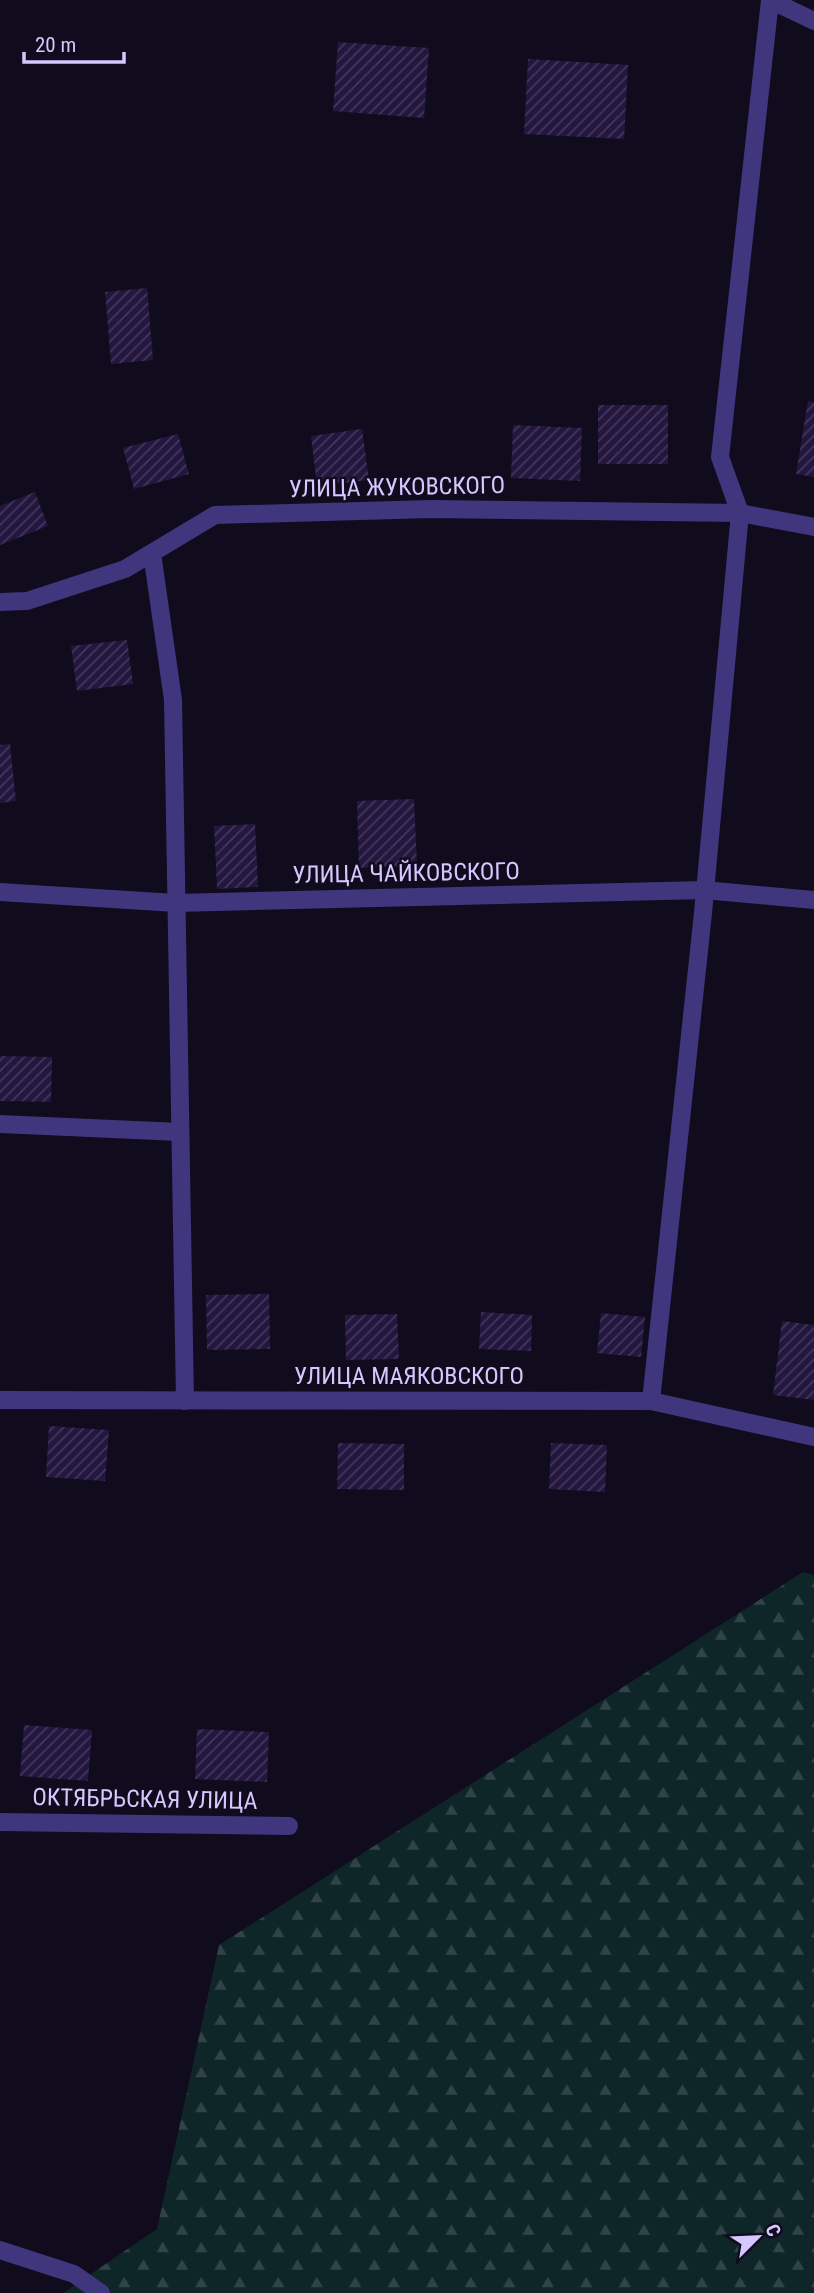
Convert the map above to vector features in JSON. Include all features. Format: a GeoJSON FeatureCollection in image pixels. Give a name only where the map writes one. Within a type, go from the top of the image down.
{"type":"FeatureCollection","features":[{"type":"Feature","properties":{"kind":"street"},"geometry":{"type":"LineString","coordinates":[[650,1401],[705,890],[740,513],[720,457],[770,0],[814,21]]}},
{"type":"Feature","properties":{"kind":"street","name":"УЛИЦА ЖУКОВСКОГО"},"geometry":{"type":"LineString","coordinates":[[0,602],[27,601],[125,569],[215,515],[431,509],[740,513],[814,527]]}},
{"type":"Feature","properties":{"kind":"street"},"geometry":{"type":"LineString","coordinates":[[152,553],[173,700],[185,1401]]}},
{"type":"Feature","properties":{"kind":"street","name":"УЛИЦА ЧАЙКОВСКОГО"},"geometry":{"type":"LineString","coordinates":[[0,892],[176,903],[705,890],[814,900]]}},
{"type":"Feature","properties":{"kind":"street"},"geometry":{"type":"LineString","coordinates":[[0,1124],[180,1132]]}},
{"type":"Feature","properties":{"kind":"street","name":"УЛИЦА МАЯКОВСКОГО"},"geometry":{"type":"LineString","coordinates":[[0,1400],[650,1401],[814,1437]]}},
{"type":"Feature","properties":{"kind":"street","name":"ОКТЯБРЬСКАЯ УЛИЦА"},"geometry":{"type":"LineString","coordinates":[[0,1822],[289,1826]]}},
{"type":"Feature","properties":{"kind":"street"},"geometry":{"type":"LineString","coordinates":[[0,2250],[74,2274],[101,2293]]}},
{"type":"Feature","properties":{"kind":"green space"},"geometry":{"type":"Polygon","coordinates":[[[803,1572],[814,1575],[814,2293],[63,2293],[157,2229],[219,1945],[803,1572]]]}},
{"type":"Feature","properties":{"kind":"building"},"geometry":{"type":"Polygon","coordinates":[[[338,42],[429,48],[424,118],[333,111],[338,42]]]}},
{"type":"Feature","properties":{"kind":"building"},"geometry":{"type":"Polygon","coordinates":[[[528,59],[628,65],[624,139],[524,134],[528,59]]]}},
{"type":"Feature","properties":{"kind":"building"},"geometry":{"type":"Polygon","coordinates":[[[147,288],[153,360],[111,364],[105,292],[147,288]]]}},
{"type":"Feature","properties":{"kind":"building"},"geometry":{"type":"Polygon","coordinates":[[[808,401],[814,402],[814,477],[796,474],[808,401]]]}},
{"type":"Feature","properties":{"kind":"building"},"geometry":{"type":"Polygon","coordinates":[[[598,405],[668,405],[668,464],[598,464],[598,405]]]}},
{"type":"Feature","properties":{"kind":"building"},"geometry":{"type":"Polygon","coordinates":[[[513,425],[582,428],[580,481],[511,478],[513,425]]]}},
{"type":"Feature","properties":{"kind":"building"},"geometry":{"type":"Polygon","coordinates":[[[362,429],[369,480],[317,486],[311,436],[362,429]]]}},
{"type":"Feature","properties":{"kind":"building"},"geometry":{"type":"Polygon","coordinates":[[[178,434],[189,474],[134,489],[123,448],[178,434]]]}},
{"type":"Feature","properties":{"kind":"building"},"geometry":{"type":"Polygon","coordinates":[[[35,492],[48,526],[0,545],[0,506],[35,492]]]}},
{"type":"Feature","properties":{"kind":"building"},"geometry":{"type":"Polygon","coordinates":[[[127,640],[133,684],[77,691],[71,646],[127,640]]]}},
{"type":"Feature","properties":{"kind":"building"},"geometry":{"type":"Polygon","coordinates":[[[10,744],[16,801],[0,803],[0,745],[10,744]]]}},
{"type":"Feature","properties":{"kind":"building"},"geometry":{"type":"Polygon","coordinates":[[[414,799],[417,866],[359,868],[357,801],[414,799]]]}},
{"type":"Feature","properties":{"kind":"building"},"geometry":{"type":"Polygon","coordinates":[[[255,824],[258,887],[217,889],[214,826],[255,824]]]}},
{"type":"Feature","properties":{"kind":"building"},"geometry":{"type":"Polygon","coordinates":[[[0,1056],[52,1057],[51,1102],[0,1101],[0,1056]]]}},
{"type":"Feature","properties":{"kind":"building"},"geometry":{"type":"Polygon","coordinates":[[[269,1294],[270,1349],[207,1350],[206,1295],[269,1294]]]}},
{"type":"Feature","properties":{"kind":"building"},"geometry":{"type":"Polygon","coordinates":[[[481,1312],[532,1315],[531,1351],[479,1349],[481,1312]]]}},
{"type":"Feature","properties":{"kind":"building"},"geometry":{"type":"Polygon","coordinates":[[[601,1313],[645,1317],[641,1357],[597,1353],[601,1313]]]}},
{"type":"Feature","properties":{"kind":"building"},"geometry":{"type":"Polygon","coordinates":[[[397,1314],[399,1359],[346,1360],[345,1315],[397,1314]]]}},
{"type":"Feature","properties":{"kind":"building"},"geometry":{"type":"Polygon","coordinates":[[[782,1321],[814,1325],[814,1400],[773,1395],[782,1321]]]}},
{"type":"Feature","properties":{"kind":"building"},"geometry":{"type":"Polygon","coordinates":[[[49,1426],[109,1430],[105,1481],[46,1477],[49,1426]]]}},
{"type":"Feature","properties":{"kind":"building"},"geometry":{"type":"Polygon","coordinates":[[[338,1443],[404,1444],[404,1490],[337,1489],[338,1443]]]}},
{"type":"Feature","properties":{"kind":"building"},"geometry":{"type":"Polygon","coordinates":[[[551,1443],[607,1445],[605,1492],[549,1489],[551,1443]]]}},
{"type":"Feature","properties":{"kind":"building"},"geometry":{"type":"Polygon","coordinates":[[[24,1725],[92,1730],[88,1781],[20,1776],[24,1725]]]}},
{"type":"Feature","properties":{"kind":"building"},"geometry":{"type":"Polygon","coordinates":[[[197,1729],[269,1732],[267,1782],[195,1779],[197,1729]]]}}]}
